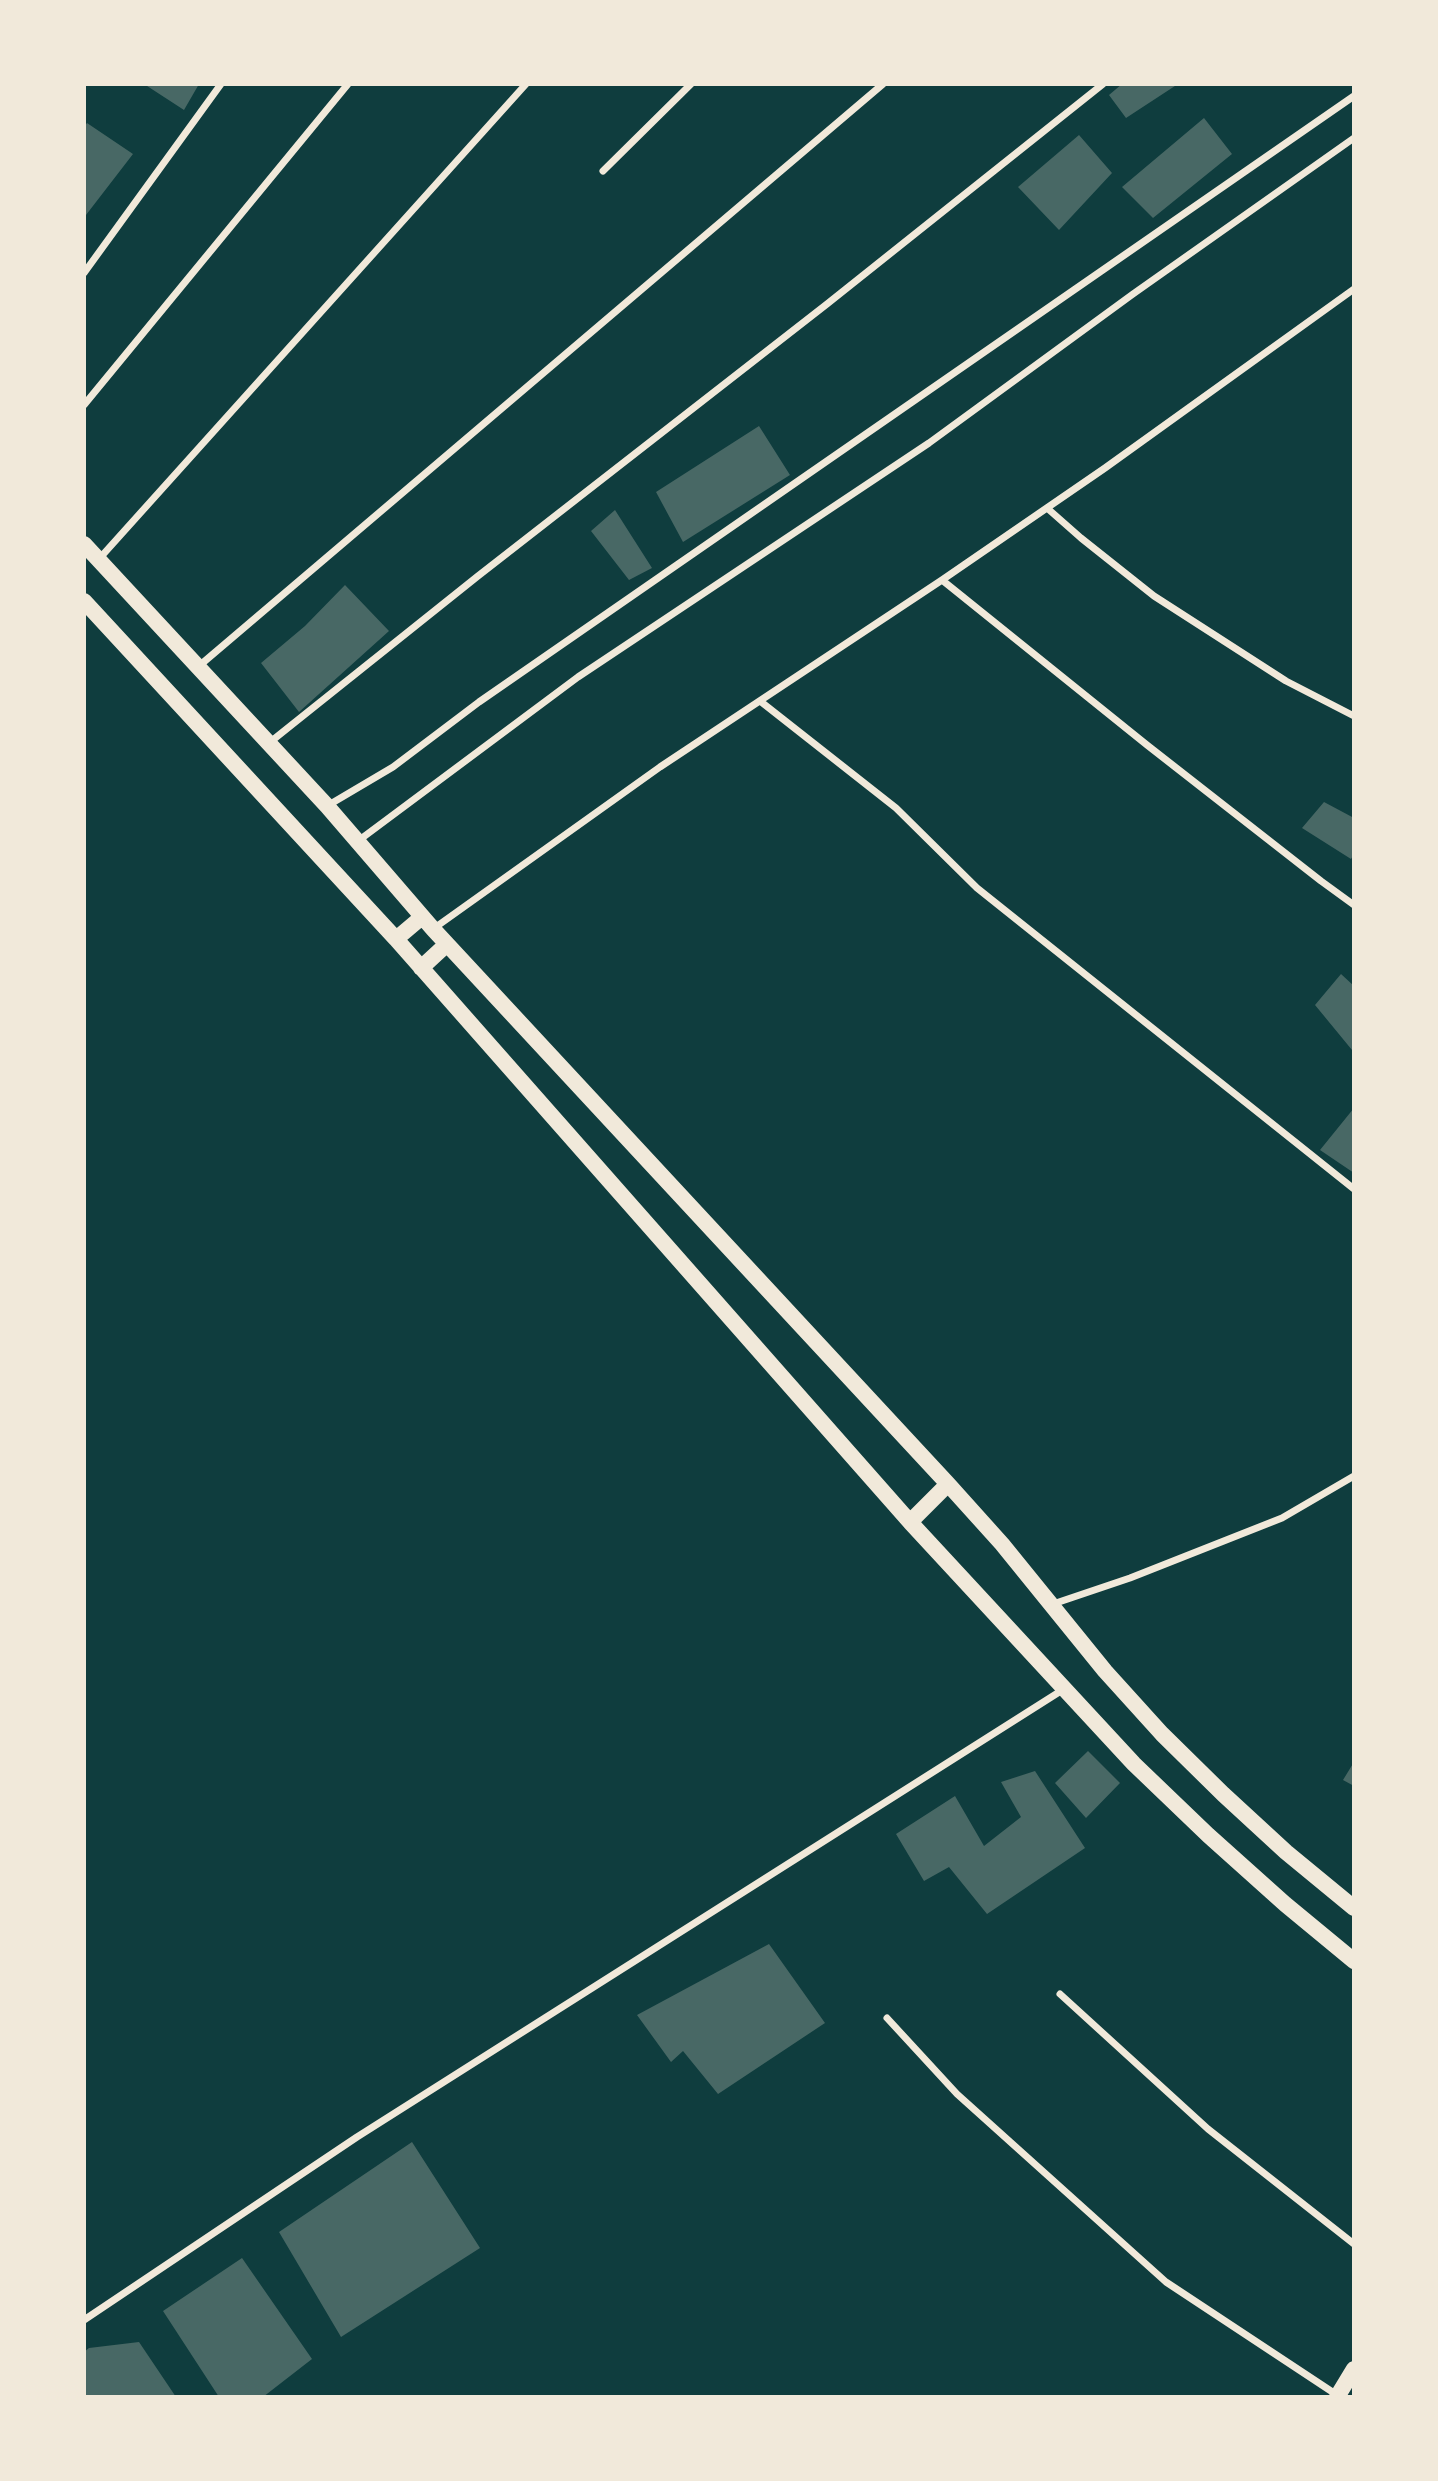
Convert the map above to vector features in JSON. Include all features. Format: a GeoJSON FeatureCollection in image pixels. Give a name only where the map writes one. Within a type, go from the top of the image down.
{"type":"FeatureCollection","features":[{"type":"Feature","properties":{"kind":"main road"},"geometry":{"type":"LineString","coordinates":[[84,544],[327,806],[427,923],[948,1484],[1002,1544],[1105,1671],[1179,1751],[1286,1852],[1354,1908]]}},
{"type":"Feature","properties":{"kind":"main road"},"geometry":{"type":"LineString","coordinates":[[84,601],[396,939],[910,1522],[1135,1764],[1208,1835],[1354,1961]]}},
{"type":"Feature","properties":{"kind":"main road"},"geometry":{"type":"LineString","coordinates":[[396,939],[427,923]]}},
{"type":"Feature","properties":{"kind":"main road"},"geometry":{"type":"LineString","coordinates":[[421,968],[447,944]]}},
{"type":"Feature","properties":{"kind":"main road"},"geometry":{"type":"LineString","coordinates":[[910,1522],[948,1484]]}},
{"type":"Feature","properties":{"kind":"main road"},"geometry":{"type":"LineString","coordinates":[[1337,2396],[1354,2369]]}},
{"type":"Feature","properties":{"kind":"street"},"geometry":{"type":"LineString","coordinates":[[84,273],[221,84]]}},
{"type":"Feature","properties":{"kind":"street"},"geometry":{"type":"LineString","coordinates":[[84,405],[348,84]]}},
{"type":"Feature","properties":{"kind":"street"},"geometry":{"type":"LineString","coordinates":[[99,560],[526,84]]}},
{"type":"Feature","properties":{"kind":"street"},"geometry":{"type":"LineString","coordinates":[[603,171],[691,84]]}},
{"type":"Feature","properties":{"kind":"street"},"geometry":{"type":"LineString","coordinates":[[199,666],[883,84]]}},
{"type":"Feature","properties":{"kind":"street"},"geometry":{"type":"LineString","coordinates":[[268,744],[1103,84]]}},
{"type":"Feature","properties":{"kind":"street"},"geometry":{"type":"LineString","coordinates":[[327,806],[393,767],[479,702],[1354,96]]}},
{"type":"Feature","properties":{"kind":"street"},"geometry":{"type":"LineString","coordinates":[[357,841],[578,677],[929,443],[1133,294],[1354,138]]}},
{"type":"Feature","properties":{"kind":"street"},"geometry":{"type":"LineString","coordinates":[[427,923],[942,580],[1354,289]]}},
{"type":"Feature","properties":{"kind":"street"},"geometry":{"type":"LineString","coordinates":[[1047,508],[1154,596],[1286,681],[1354,716]]}},
{"type":"Feature","properties":{"kind":"street"},"geometry":{"type":"LineString","coordinates":[[942,580],[1147,745],[1354,905]]}},
{"type":"Feature","properties":{"kind":"street"},"geometry":{"type":"LineString","coordinates":[[760,701],[895,808],[977,888],[1354,1189]]}},
{"type":"Feature","properties":{"kind":"street"},"geometry":{"type":"LineString","coordinates":[[1050,1605],[1130,1578],[1282,1518],[1354,1476]]}},
{"type":"Feature","properties":{"kind":"street"},"geometry":{"type":"LineString","coordinates":[[84,2320],[357,2137],[1065,1689]]}},
{"type":"Feature","properties":{"kind":"street"},"geometry":{"type":"LineString","coordinates":[[1060,1994],[1208,2129],[1354,2244]]}},
{"type":"Feature","properties":{"kind":"street"},"geometry":{"type":"LineString","coordinates":[[887,2018],[957,2094],[1166,2282],[1337,2396]]}},
{"type":"Feature","properties":{"kind":"building"},"geometry":{"type":"Polygon","coordinates":[[[144,84],[199,84],[184,110],[144,84]]]}},
{"type":"Feature","properties":{"kind":"building"},"geometry":{"type":"Polygon","coordinates":[[[1122,84],[1178,84],[1126,118],[1109,95],[1122,84]]]}},
{"type":"Feature","properties":{"kind":"building"},"geometry":{"type":"Polygon","coordinates":[[[1204,118],[1232,154],[1153,218],[1122,187],[1204,118]]]}},
{"type":"Feature","properties":{"kind":"building"},"geometry":{"type":"Polygon","coordinates":[[[87,123],[133,154],[86,215],[84,127],[87,123]]]}},
{"type":"Feature","properties":{"kind":"building"},"geometry":{"type":"Polygon","coordinates":[[[1079,135],[1112,173],[1059,230],[1018,187],[1079,135]]]}},
{"type":"Feature","properties":{"kind":"building"},"geometry":{"type":"Polygon","coordinates":[[[759,426],[790,475],[683,542],[656,492],[759,426]]]}},
{"type":"Feature","properties":{"kind":"building"},"geometry":{"type":"Polygon","coordinates":[[[615,510],[652,568],[629,580],[591,531],[615,510]]]}},
{"type":"Feature","properties":{"kind":"building"},"geometry":{"type":"Polygon","coordinates":[[[345,585],[389,631],[299,712],[261,663],[305,626],[345,585]]]}},
{"type":"Feature","properties":{"kind":"building"},"geometry":{"type":"Polygon","coordinates":[[[1324,802],[1354,818],[1354,854],[1351,859],[1302,828],[1324,802]]]}},
{"type":"Feature","properties":{"kind":"building"},"geometry":{"type":"Polygon","coordinates":[[[1341,974],[1354,986],[1352,1050],[1315,1005],[1341,974]]]}},
{"type":"Feature","properties":{"kind":"building"},"geometry":{"type":"Polygon","coordinates":[[[1354,1108],[1354,1173],[1320,1150],[1354,1108]]]}},
{"type":"Feature","properties":{"kind":"building"},"geometry":{"type":"Polygon","coordinates":[[[1088,1751],[1120,1783],[1086,1818],[1055,1783],[1088,1751]]]}},
{"type":"Feature","properties":{"kind":"building"},"geometry":{"type":"Polygon","coordinates":[[[1354,1762],[1354,1786],[1343,1780],[1354,1762]]]}},
{"type":"Feature","properties":{"kind":"building"},"geometry":{"type":"Polygon","coordinates":[[[1035,1771],[1085,1848],[987,1914],[949,1867],[924,1881],[896,1834],[955,1796],[984,1846],[1021,1817],[1001,1782],[1035,1771]]]}},
{"type":"Feature","properties":{"kind":"building"},"geometry":{"type":"Polygon","coordinates":[[[769,1944],[825,2023],[718,2094],[683,2051],[671,2062],[637,2015],[769,1944]]]}},
{"type":"Feature","properties":{"kind":"building"},"geometry":{"type":"Polygon","coordinates":[[[412,2142],[480,2248],[341,2337],[279,2232],[412,2142]]]}},
{"type":"Feature","properties":{"kind":"building"},"geometry":{"type":"Polygon","coordinates":[[[242,2258],[312,2359],[263,2397],[219,2397],[163,2311],[242,2258]]]}},
{"type":"Feature","properties":{"kind":"building"},"geometry":{"type":"Polygon","coordinates":[[[139,2342],[176,2397],[84,2397],[84,2352],[89,2348],[139,2342]]]}}]}
